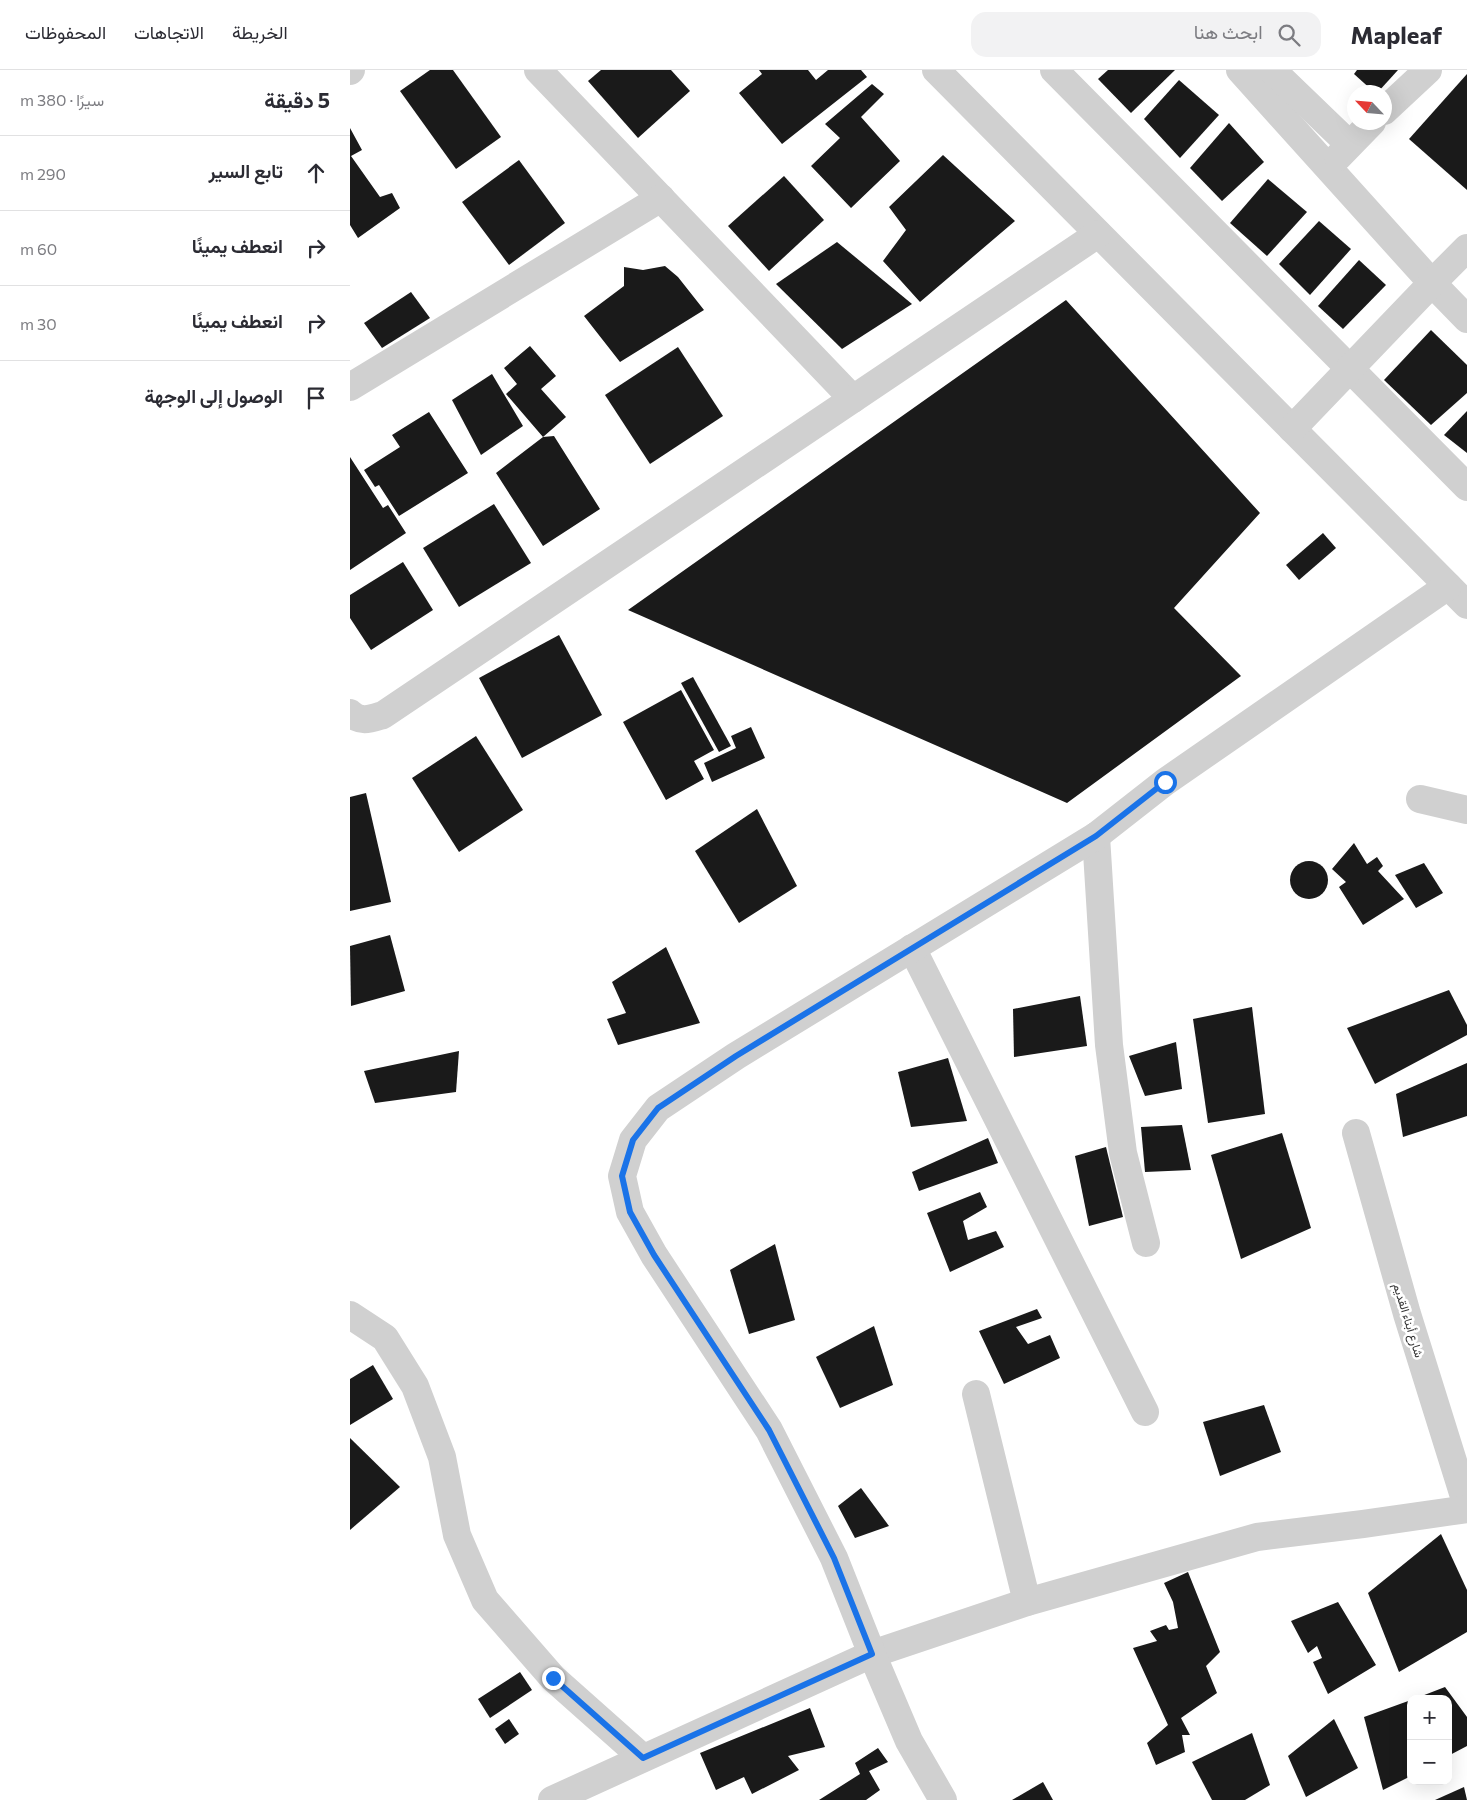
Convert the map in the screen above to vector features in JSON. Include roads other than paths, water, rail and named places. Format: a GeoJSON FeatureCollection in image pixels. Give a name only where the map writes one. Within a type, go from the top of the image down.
{"type":"FeatureCollection","features":[{"type":"Feature","properties":{"kind":"street"},"geometry":{"type":"LineString","coordinates":[[538,70],[853,398]]}},
{"type":"Feature","properties":{"kind":"street"},"geometry":{"type":"LineString","coordinates":[[936,70],[1467,605]]}},
{"type":"Feature","properties":{"kind":"street"},"geometry":{"type":"LineString","coordinates":[[1054,70],[1467,487]]}},
{"type":"Feature","properties":{"kind":"street"},"geometry":{"type":"LineString","coordinates":[[1240,70],[1432,283],[1467,319]]}},
{"type":"Feature","properties":{"kind":"street"},"geometry":{"type":"LineString","coordinates":[[1272,70],[1350,144]]}},
{"type":"Feature","properties":{"kind":"street"},"geometry":{"type":"LineString","coordinates":[[1392,104],[1428,70]]}},
{"type":"Feature","properties":{"kind":"street"},"geometry":{"type":"LineString","coordinates":[[1329,168],[1364,130]]}},
{"type":"Feature","properties":{"kind":"street"},"geometry":{"type":"LineString","coordinates":[[350,387],[661,198]]}},
{"type":"Feature","properties":{"kind":"street"},"geometry":{"type":"LineString","coordinates":[[350,713],[355,718],[366,721],[383,715],[1098,234]]}},
{"type":"Feature","properties":{"kind":"street"},"geometry":{"type":"LineString","coordinates":[[1292,429],[1467,248]]}},
{"type":"Feature","properties":{"kind":"street"},"geometry":{"type":"LineString","coordinates":[[943,1800],[910,1741],[872,1654],[834,1558],[769,1430],[654,1255],[630,1212],[622,1176],[633,1140],[658,1108],[736,1056],[1096,836],[1165,782],[1448,586]]}},
{"type":"Feature","properties":{"kind":"street"},"geometry":{"type":"LineString","coordinates":[[1420,799],[1467,810]]}},
{"type":"Feature","properties":{"kind":"street"},"geometry":{"type":"LineString","coordinates":[[1096,836],[1109,1045],[1123,1153],[1146,1243]]}},
{"type":"Feature","properties":{"kind":"street"},"geometry":{"type":"LineString","coordinates":[[912,948],[1145,1412]]}},
{"type":"Feature","properties":{"kind":"street","name":"شارع أبناء القديم"},"geometry":{"type":"LineString","coordinates":[[1356,1133],[1407,1314],[1463,1476],[1467,1507]]}},
{"type":"Feature","properties":{"kind":"street"},"geometry":{"type":"LineString","coordinates":[[350,1315],[385,1338],[415,1386],[442,1457],[457,1534],[485,1600],[553,1678],[643,1758]]}},
{"type":"Feature","properties":{"kind":"street"},"geometry":{"type":"LineString","coordinates":[[976,1394],[1027,1602]]}},
{"type":"Feature","properties":{"kind":"street"},"geometry":{"type":"LineString","coordinates":[[552,1800],[872,1654],[1027,1602],[1257,1537],[1363,1524],[1467,1507]]}}]}
